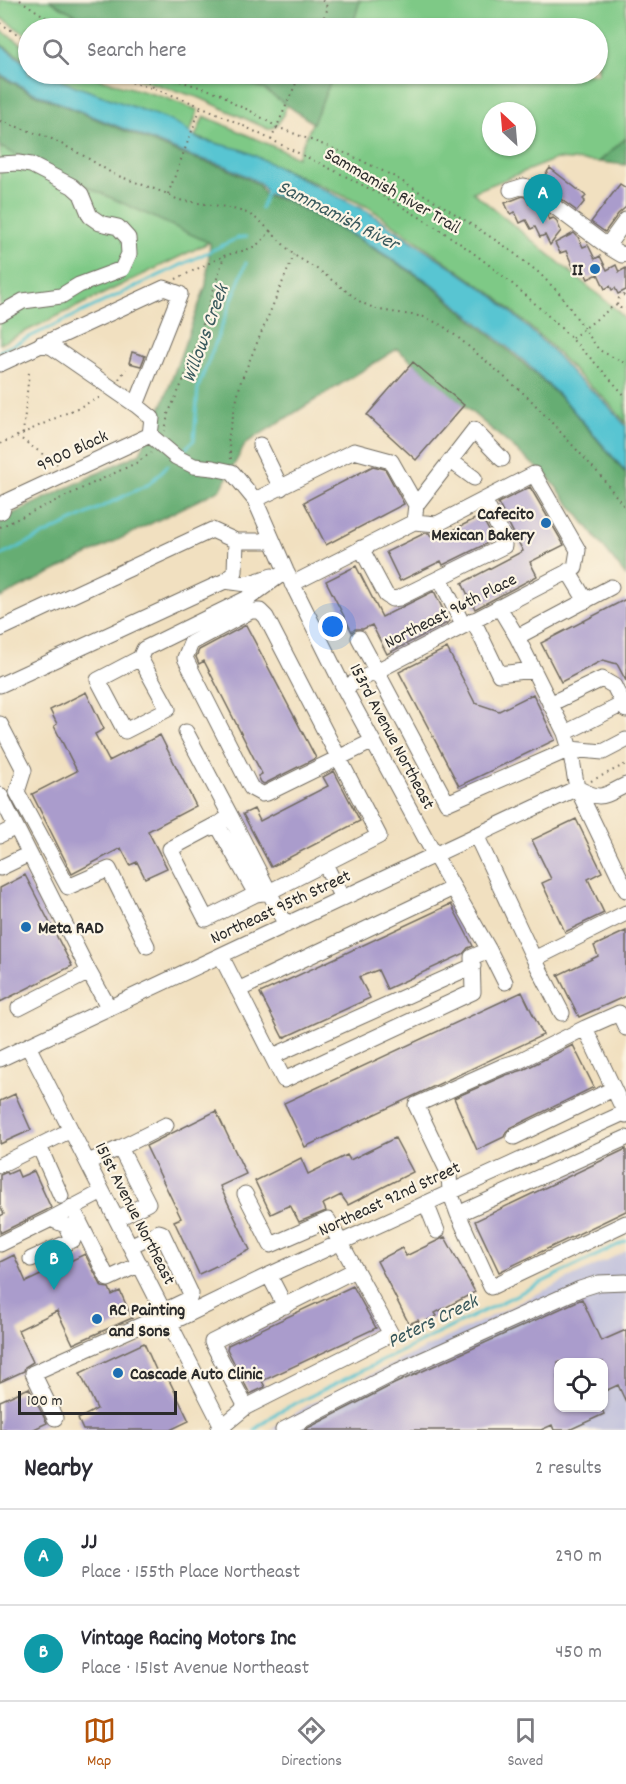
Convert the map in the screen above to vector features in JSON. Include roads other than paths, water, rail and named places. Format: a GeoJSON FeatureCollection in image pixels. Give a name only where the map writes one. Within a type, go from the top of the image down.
{"type":"FeatureCollection","features":[{"type":"Feature","properties":{"kind":"street"},"geometry":{"type":"LineString","coordinates":[[0,164],[30,165],[72,186],[81,194],[90,216],[100,223],[118,227],[128,238],[129,254],[122,268],[79,285],[62,296],[23,301],[0,314]]}},
{"type":"Feature","properties":{"kind":"street"},"geometry":{"type":"LineString","coordinates":[[511,190],[524,186],[531,189],[607,246],[622,255],[626,254]]}},
{"type":"Feature","properties":{"kind":"street"},"geometry":{"type":"LineString","coordinates":[[607,246],[626,220]]}},
{"type":"Feature","properties":{"kind":"street"},"geometry":{"type":"LineString","coordinates":[[0,364],[164,288],[180,294],[136,405]]}},
{"type":"Feature","properties":{"kind":"street"},"geometry":{"type":"LineString","coordinates":[[41,344],[52,347],[152,418],[150,435]]}},
{"type":"Feature","properties":{"kind":"street"},"geometry":{"type":"LineString","coordinates":[[414,522],[416,505],[474,430],[502,459]]}},
{"type":"Feature","properties":{"kind":"street","name":"9900 Block"},"geometry":{"type":"LineString","coordinates":[[1,503],[150,435]]}},
{"type":"Feature","properties":{"kind":"street","name":"153rd Avenue Northeast"},"geometry":{"type":"LineString","coordinates":[[150,435],[176,458],[194,466],[232,472],[255,500],[289,577],[345,688],[505,982]]}},
{"type":"Feature","properties":{"kind":"street"},"geometry":{"type":"LineString","coordinates":[[260,445],[281,488]]}},
{"type":"Feature","properties":{"kind":"street"},"geometry":{"type":"LineString","coordinates":[[255,500],[354,451],[391,461],[416,505]]}},
{"type":"Feature","properties":{"kind":"street"},"geometry":{"type":"LineString","coordinates":[[450,461],[474,478]]}},
{"type":"Feature","properties":{"kind":"street"},"geometry":{"type":"LineString","coordinates":[[140,658],[168,709],[125,731],[98,680],[140,658],[144,649],[289,577],[361,548],[414,522],[436,524],[534,474],[578,550],[572,570],[586,601]]}},
{"type":"Feature","properties":{"kind":"street"},"geometry":{"type":"LineString","coordinates":[[361,548],[388,597],[399,598],[504,546],[504,538],[483,500]]}},
{"type":"Feature","properties":{"kind":"street"},"geometry":{"type":"LineString","coordinates":[[0,629],[212,531],[236,541],[273,541]]}},
{"type":"Feature","properties":{"kind":"street"},"geometry":{"type":"LineString","coordinates":[[0,685],[225,581],[235,572],[236,541]]}},
{"type":"Feature","properties":{"kind":"street","name":"Northeast 96th Place"},"geometry":{"type":"LineString","coordinates":[[345,688],[572,570]]}},
{"type":"Feature","properties":{"kind":"street"},"geometry":{"type":"LineString","coordinates":[[225,581],[247,584],[289,577]]}},
{"type":"Feature","properties":{"kind":"street"},"geometry":{"type":"LineString","coordinates":[[440,578],[499,674],[533,670]]}},
{"type":"Feature","properties":{"kind":"street"},"geometry":{"type":"LineString","coordinates":[[516,637],[611,587]]}},
{"type":"Feature","properties":{"kind":"street"},"geometry":{"type":"LineString","coordinates":[[499,607],[565,733],[577,788],[622,873],[626,890]]}},
{"type":"Feature","properties":{"kind":"street"},"geometry":{"type":"LineString","coordinates":[[224,821],[170,849],[206,919],[325,864],[379,836],[339,758],[266,617],[260,611],[251,611],[191,643],[185,658],[251,788],[262,795],[339,758],[373,741]]}},
{"type":"Feature","properties":{"kind":"street"},"geometry":{"type":"LineString","coordinates":[[359,638],[447,803],[570,749],[603,752],[626,740]]}},
{"type":"Feature","properties":{"kind":"street"},"geometry":{"type":"LineString","coordinates":[[550,704],[602,679],[614,686],[624,707],[565,733]]}},
{"type":"Feature","properties":{"kind":"street"},"geometry":{"type":"LineString","coordinates":[[0,724],[24,770],[17,792],[68,888],[109,868],[147,946]]}},
{"type":"Feature","properties":{"kind":"street"},"geometry":{"type":"LineString","coordinates":[[186,732],[224,821],[262,893],[286,925]]}},
{"type":"Feature","properties":{"kind":"street"},"geometry":{"type":"LineString","coordinates":[[577,788],[595,797],[626,785]]}},
{"type":"Feature","properties":{"kind":"street","name":"Northeast 95th Street"},"geometry":{"type":"LineString","coordinates":[[0,1059],[577,788]]}},
{"type":"Feature","properties":{"kind":"street"},"geometry":{"type":"LineString","coordinates":[[1,798],[109,1008]]}},
{"type":"Feature","properties":{"kind":"street"},"geometry":{"type":"LineString","coordinates":[[0,835],[16,827]]}},
{"type":"Feature","properties":{"kind":"street"},"geometry":{"type":"LineString","coordinates":[[476,835],[562,1013]]}},
{"type":"Feature","properties":{"kind":"street"},"geometry":{"type":"LineString","coordinates":[[0,868],[29,854]]}},
{"type":"Feature","properties":{"kind":"street"},"geometry":{"type":"LineString","coordinates":[[325,864],[342,898]]}},
{"type":"Feature","properties":{"kind":"street"},"geometry":{"type":"LineString","coordinates":[[238,990],[453,888]]}},
{"type":"Feature","properties":{"kind":"street"},"geometry":{"type":"LineString","coordinates":[[534,959],[626,913]]}},
{"type":"Feature","properties":{"kind":"street"},"geometry":{"type":"LineString","coordinates":[[221,956],[284,1080],[473,992],[472,957],[489,950]]}},
{"type":"Feature","properties":{"kind":"street"},"geometry":{"type":"LineString","coordinates":[[273,1056],[473,966]]}},
{"type":"Feature","properties":{"kind":"street"},"geometry":{"type":"LineString","coordinates":[[19,1008],[89,972]]}},
{"type":"Feature","properties":{"kind":"street"},"geometry":{"type":"LineString","coordinates":[[626,1028],[619,1013],[519,1061],[416,1105],[449,1174],[450,1192],[490,1287],[626,1223]]}},
{"type":"Feature","properties":{"kind":"street"},"geometry":{"type":"LineString","coordinates":[[585,1028],[625,1113]]}},
{"type":"Feature","properties":{"kind":"street","name":"151st Avenue Northeast"},"geometry":{"type":"LineString","coordinates":[[28,1046],[167,1316],[222,1429]]}},
{"type":"Feature","properties":{"kind":"street"},"geometry":{"type":"LineString","coordinates":[[514,1137],[613,1089]]}},
{"type":"Feature","properties":{"kind":"street","name":"Northeast 92nd Street"},"geometry":{"type":"LineString","coordinates":[[167,1316],[275,1272],[625,1113]]}},
{"type":"Feature","properties":{"kind":"street"},"geometry":{"type":"LineString","coordinates":[[88,1162],[165,1125]]}},
{"type":"Feature","properties":{"kind":"street"},"geometry":{"type":"LineString","coordinates":[[0,1165],[71,1130]]}},
{"type":"Feature","properties":{"kind":"street"},"geometry":{"type":"LineString","coordinates":[[458,1214],[626,1138]]}},
{"type":"Feature","properties":{"kind":"street"},"geometry":{"type":"LineString","coordinates":[[39,1146],[61,1196]]}},
{"type":"Feature","properties":{"kind":"street"},"geometry":{"type":"LineString","coordinates":[[117,1219],[148,1203],[120,1148]]}},
{"type":"Feature","properties":{"kind":"street"},"geometry":{"type":"LineString","coordinates":[[0,1244],[102,1192]]}},
{"type":"Feature","properties":{"kind":"street"},"geometry":{"type":"LineString","coordinates":[[245,1194],[271,1245],[275,1272],[285,1306]]}},
{"type":"Feature","properties":{"kind":"street"},"geometry":{"type":"LineString","coordinates":[[426,1203],[436,1231]]}},
{"type":"Feature","properties":{"kind":"street"},"geometry":{"type":"LineString","coordinates":[[72,1207],[108,1279],[140,1264]]}},
{"type":"Feature","properties":{"kind":"street"},"geometry":{"type":"LineString","coordinates":[[31,1259],[72,1240],[65,1225],[51,1219]]}},
{"type":"Feature","properties":{"kind":"street"},"geometry":{"type":"LineString","coordinates":[[222,1429],[246,1407],[390,1335],[328,1220],[271,1245]]}},
{"type":"Feature","properties":{"kind":"street"},"geometry":{"type":"LineString","coordinates":[[55,1418],[33,1373],[167,1316],[189,1299],[191,1294],[162,1233],[159,1232],[130,1246]]}},
{"type":"Feature","properties":{"kind":"street"},"geometry":{"type":"LineString","coordinates":[[246,1407],[212,1342],[355,1270]]}},
{"type":"Feature","properties":{"kind":"street"},"geometry":{"type":"LineString","coordinates":[[284,1430],[398,1371],[580,1289],[599,1283],[626,1282]]}},
{"type":"Feature","properties":{"kind":"water","name":"Sammamish River"},"geometry":{"type":"Polygon","coordinates":[[[0,45],[18,58],[18,84],[70,84],[164,118],[181,126],[198,139],[243,150],[367,211],[493,296],[604,401],[626,426],[626,472],[568,404],[524,361],[428,281],[358,238],[287,199],[267,194],[260,183],[226,166],[191,156],[28,90],[0,74],[0,45]]]}},
{"type":"Feature","properties":{"kind":"waterway","name":"Willows Creek"},"geometry":{"type":"LineString","coordinates":[[261,208],[267,193]]}},
{"type":"Feature","properties":{"kind":"waterway"},"geometry":{"type":"LineString","coordinates":[[0,351],[238,238],[246,237]]}},
{"type":"Feature","properties":{"kind":"waterway","name":"Willows Creek"},"geometry":{"type":"LineString","coordinates":[[186,448],[194,440],[198,388],[246,263]]}},
{"type":"Feature","properties":{"kind":"waterway","name":"Willows Creek"},"geometry":{"type":"LineString","coordinates":[[0,556],[149,484],[168,465]]}},
{"type":"Feature","properties":{"kind":"waterway","name":"Peters Creek"},"geometry":{"type":"LineString","coordinates":[[254,1430],[278,1412],[626,1241]]}},
{"type":"Feature","properties":{"kind":"place","name":"JJ"},"geometry":{"type":"Point","coordinates":[543,224]}},
{"type":"Feature","properties":{"kind":"place","name":"II"},"geometry":{"type":"Point","coordinates":[595,269]}},
{"type":"Feature","properties":{"kind":"place","name":"Cafecito Mexican Bakery"},"geometry":{"type":"Point","coordinates":[546,523]}},
{"type":"Feature","properties":{"kind":"place","name":"Meta RAD"},"geometry":{"type":"Point","coordinates":[26,927]}},
{"type":"Feature","properties":{"kind":"place","name":"Vintage Racing Motors Inc"},"geometry":{"type":"Point","coordinates":[54,1290]}},
{"type":"Feature","properties":{"kind":"place","name":"RC Painting and Sons"},"geometry":{"type":"Point","coordinates":[97,1319]}},
{"type":"Feature","properties":{"kind":"place","name":"Cascade Auto Clinic"},"geometry":{"type":"Point","coordinates":[118,1373]}}]}
